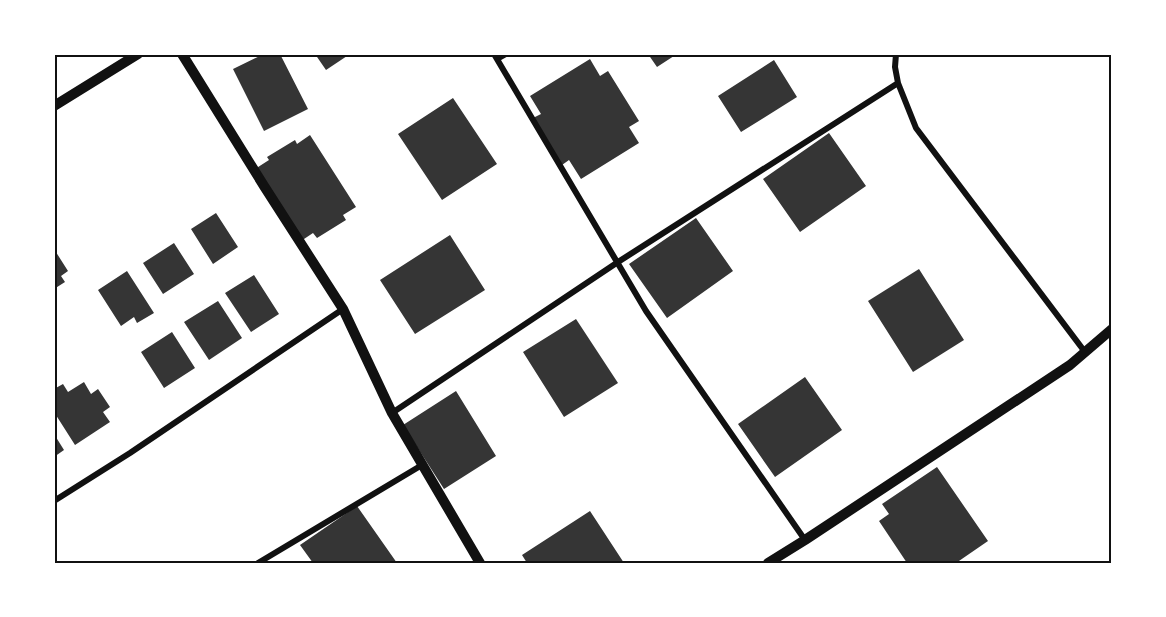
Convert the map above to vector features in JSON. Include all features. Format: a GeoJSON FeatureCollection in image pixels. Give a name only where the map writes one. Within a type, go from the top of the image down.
{"type":"FeatureCollection","features":[{"type":"Feature","properties":{"kind":"street"},"geometry":{"type":"LineString","coordinates":[[54,106],[138,54]]}},
{"type":"Feature","properties":{"kind":"street"},"geometry":{"type":"LineString","coordinates":[[182,54],[343,309],[392,413],[480,563]]}},
{"type":"Feature","properties":{"kind":"street"},"geometry":{"type":"LineString","coordinates":[[506,54],[495,57],[646,311],[805,540]]}},
{"type":"Feature","properties":{"kind":"street"},"geometry":{"type":"LineString","coordinates":[[896,54],[895,67],[898,83],[916,128],[1085,352]]}},
{"type":"Feature","properties":{"kind":"street"},"geometry":{"type":"LineString","coordinates":[[392,413],[618,262],[898,83]]}},
{"type":"Feature","properties":{"kind":"street"},"geometry":{"type":"LineString","coordinates":[[54,501],[130,453],[343,309]]}},
{"type":"Feature","properties":{"kind":"street"},"geometry":{"type":"LineString","coordinates":[[768,563],[1070,365],[1112,329]]}},
{"type":"Feature","properties":{"kind":"street"},"geometry":{"type":"LineString","coordinates":[[258,563],[422,465]]}},
{"type":"Feature","properties":{"kind":"building"},"geometry":{"type":"Polygon","coordinates":[[[264,54],[280,54],[308,109],[264,131],[233,69],[264,54]]]}},
{"type":"Feature","properties":{"kind":"building"},"geometry":{"type":"Polygon","coordinates":[[[315,54],[350,54],[326,70],[315,54]]]}},
{"type":"Feature","properties":{"kind":"building"},"geometry":{"type":"Polygon","coordinates":[[[648,54],[677,54],[657,67],[648,54]]]}},
{"type":"Feature","properties":{"kind":"building"},"geometry":{"type":"Polygon","coordinates":[[[590,59],[600,76],[608,71],[639,121],[629,127],[639,143],[581,179],[569,160],[562,165],[533,118],[541,114],[530,96],[590,59]]]}},
{"type":"Feature","properties":{"kind":"building"},"geometry":{"type":"Polygon","coordinates":[[[774,60],[797,97],[741,132],[718,96],[774,60]]]}},
{"type":"Feature","properties":{"kind":"building"},"geometry":{"type":"Polygon","coordinates":[[[453,98],[497,164],[442,200],[398,134],[453,98]]]}},
{"type":"Feature","properties":{"kind":"building"},"geometry":{"type":"Polygon","coordinates":[[[829,133],[866,186],[800,232],[763,179],[829,133]]]}},
{"type":"Feature","properties":{"kind":"building"},"geometry":{"type":"Polygon","coordinates":[[[310,135],[356,207],[343,215],[346,220],[317,238],[313,233],[301,241],[255,169],[269,160],[267,157],[295,140],[297,144],[310,135]]]}},
{"type":"Feature","properties":{"kind":"building"},"geometry":{"type":"Polygon","coordinates":[[[216,213],[238,247],[213,264],[191,229],[216,213]]]}},
{"type":"Feature","properties":{"kind":"building"},"geometry":{"type":"Polygon","coordinates":[[[696,218],[733,271],[667,318],[629,264],[696,218]]]}},
{"type":"Feature","properties":{"kind":"building"},"geometry":{"type":"Polygon","coordinates":[[[450,235],[485,290],[415,334],[380,280],[450,235]]]}},
{"type":"Feature","properties":{"kind":"building"},"geometry":{"type":"Polygon","coordinates":[[[174,243],[194,274],[163,294],[143,263],[174,243]]]}},
{"type":"Feature","properties":{"kind":"building"},"geometry":{"type":"Polygon","coordinates":[[[54,249],[68,271],[61,276],[65,282],[54,289],[54,249]]]}},
{"type":"Feature","properties":{"kind":"building"},"geometry":{"type":"Polygon","coordinates":[[[919,269],[964,340],[913,372],[868,301],[919,269]]]}},
{"type":"Feature","properties":{"kind":"building"},"geometry":{"type":"Polygon","coordinates":[[[127,271],[154,313],[137,323],[134,317],[121,326],[98,290],[127,271]]]}},
{"type":"Feature","properties":{"kind":"building"},"geometry":{"type":"Polygon","coordinates":[[[254,275],[279,314],[251,332],[225,293],[254,275]]]}},
{"type":"Feature","properties":{"kind":"building"},"geometry":{"type":"Polygon","coordinates":[[[218,301],[242,338],[209,360],[184,322],[218,301]]]}},
{"type":"Feature","properties":{"kind":"building"},"geometry":{"type":"Polygon","coordinates":[[[576,319],[618,383],[564,417],[523,352],[576,319]]]}},
{"type":"Feature","properties":{"kind":"building"},"geometry":{"type":"Polygon","coordinates":[[[172,332],[195,368],[164,388],[141,352],[172,332]]]}},
{"type":"Feature","properties":{"kind":"building"},"geometry":{"type":"Polygon","coordinates":[[[805,377],[842,430],[775,477],[738,424],[805,377]]]}},
{"type":"Feature","properties":{"kind":"building"},"geometry":{"type":"Polygon","coordinates":[[[84,382],[91,394],[98,389],[110,407],[103,412],[110,422],[75,445],[54,412],[54,389],[63,384],[68,392],[84,382]]]}},
{"type":"Feature","properties":{"kind":"building"},"geometry":{"type":"Polygon","coordinates":[[[456,391],[496,456],[444,489],[403,425],[456,391]]]}},
{"type":"Feature","properties":{"kind":"building"},"geometry":{"type":"Polygon","coordinates":[[[54,434],[64,450],[54,457],[54,434]]]}},
{"type":"Feature","properties":{"kind":"building"},"geometry":{"type":"Polygon","coordinates":[[[937,467],[988,541],[956,563],[907,563],[879,521],[889,514],[882,504],[937,467]]]}},
{"type":"Feature","properties":{"kind":"building"},"geometry":{"type":"Polygon","coordinates":[[[357,506],[397,563],[313,563],[300,545],[357,506]]]}},
{"type":"Feature","properties":{"kind":"building"},"geometry":{"type":"Polygon","coordinates":[[[590,511],[624,563],[527,563],[522,555],[590,511]]]}}]}
